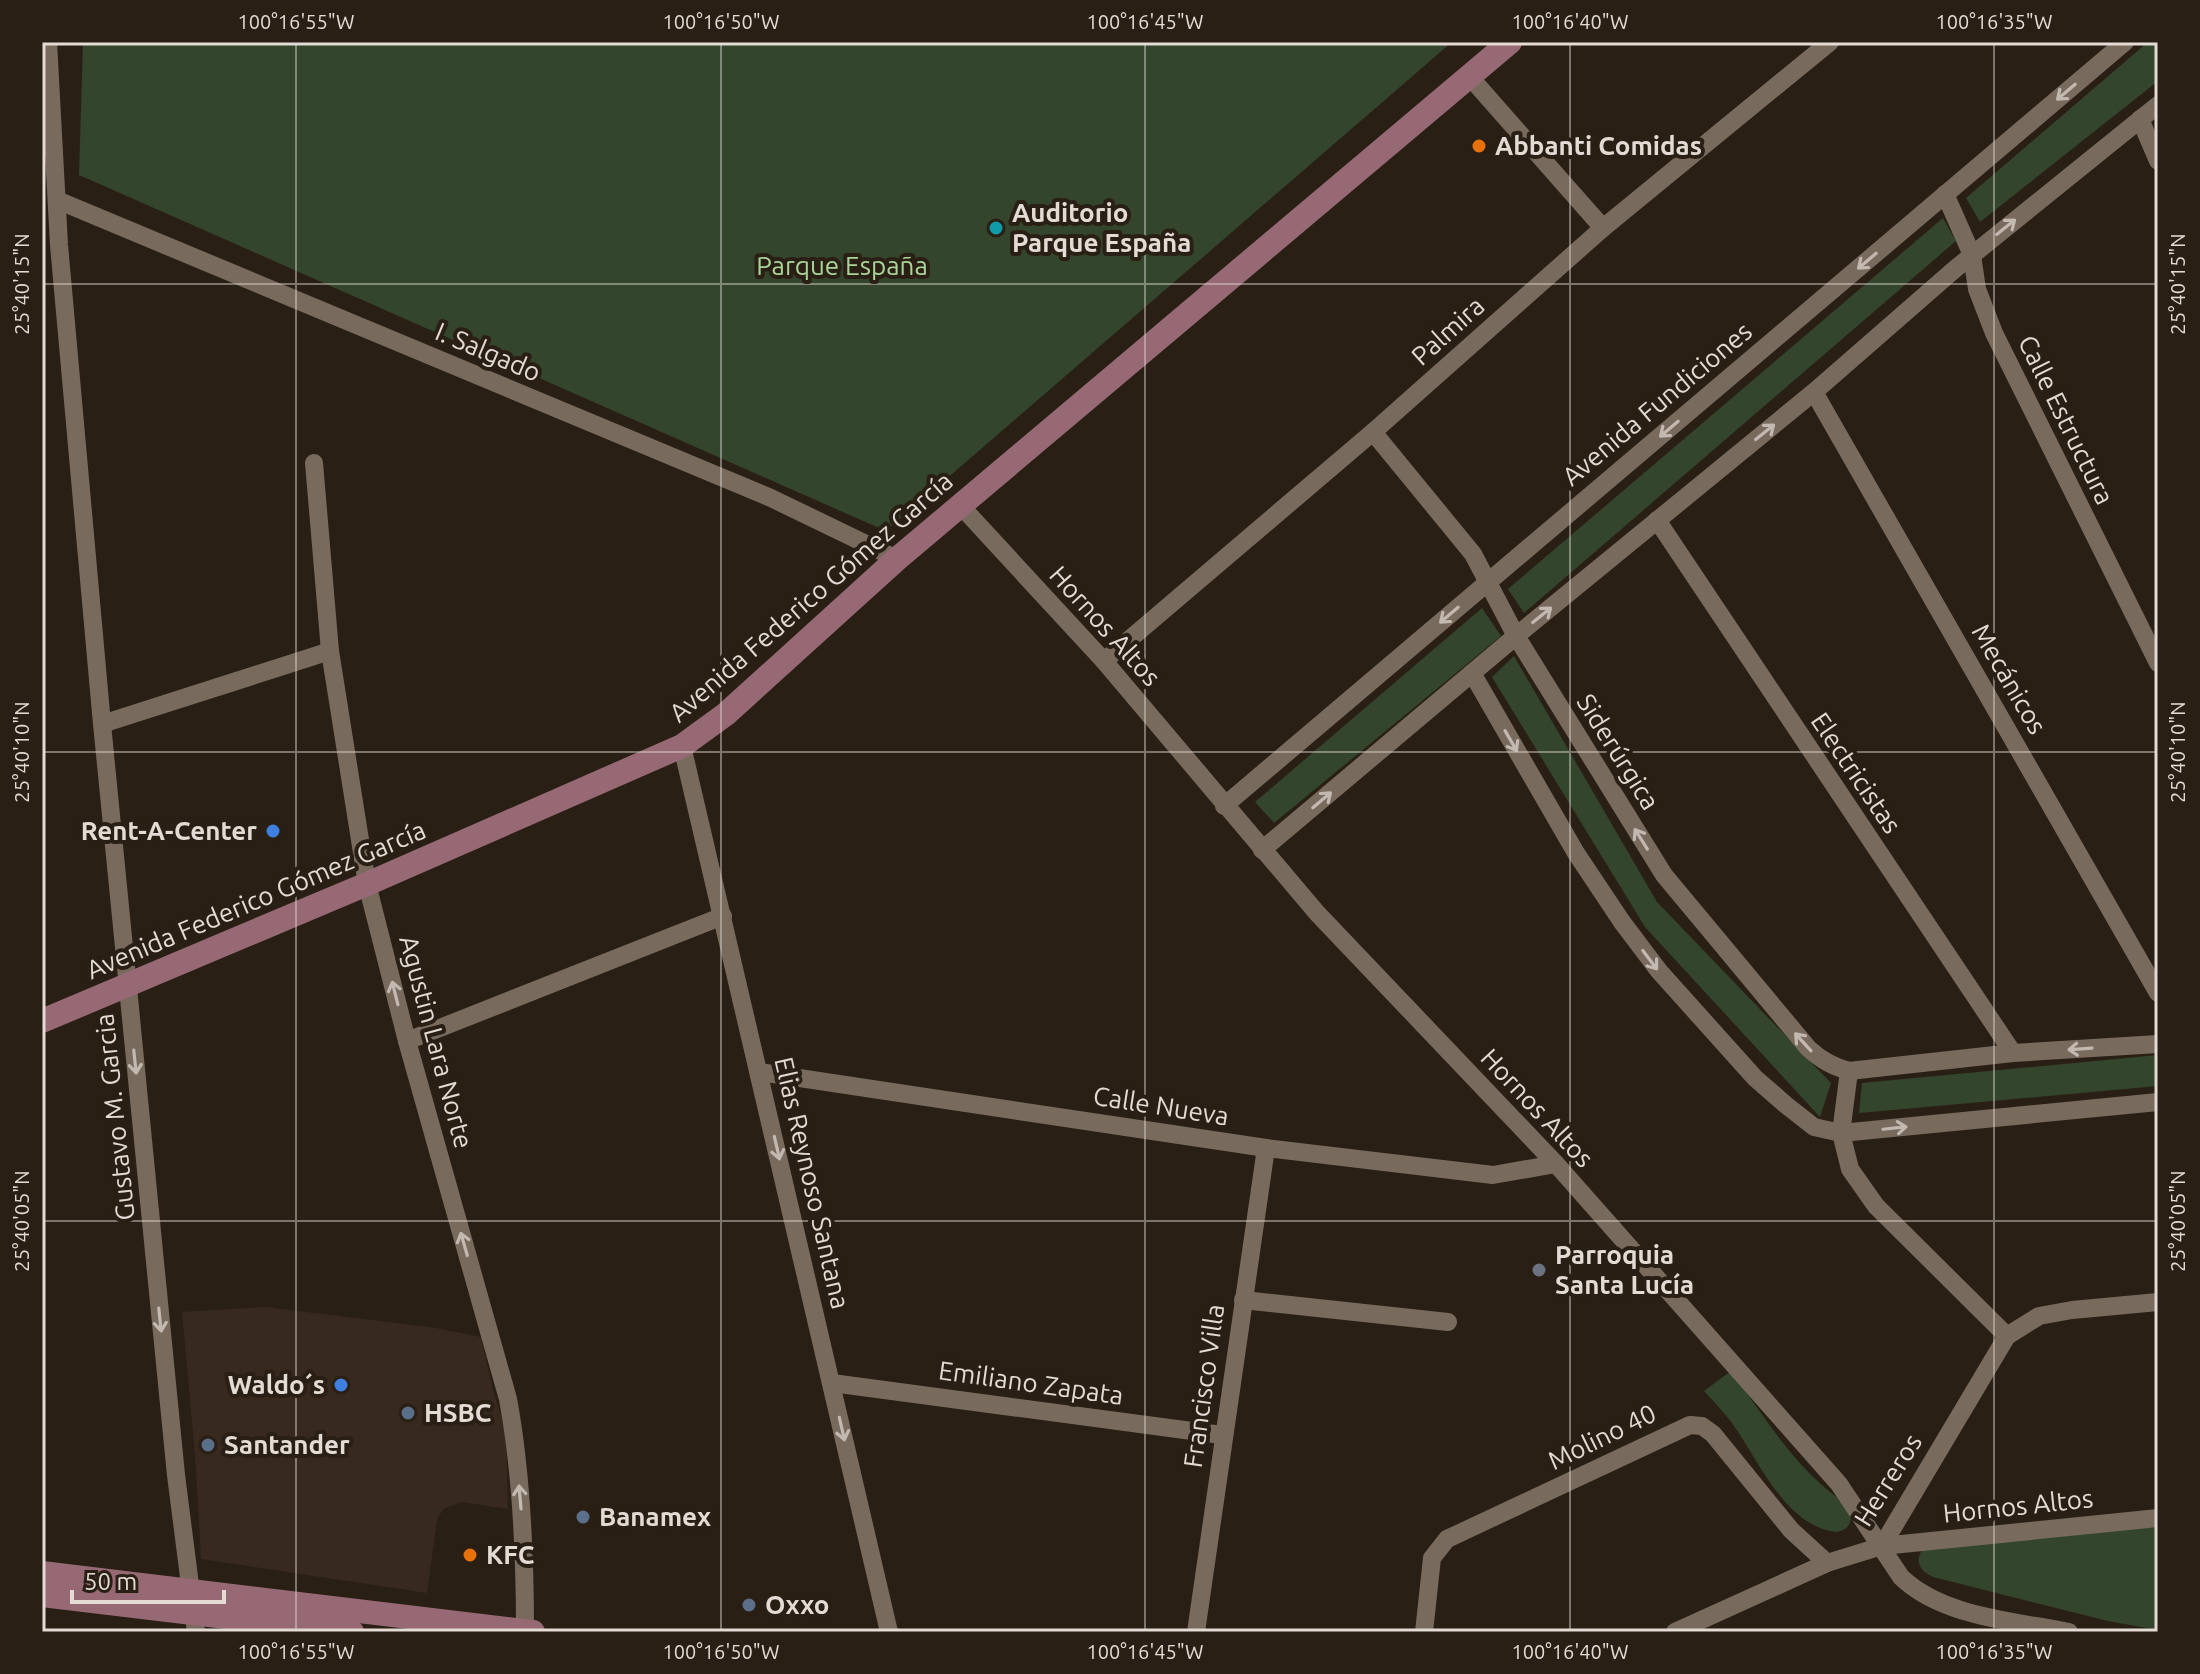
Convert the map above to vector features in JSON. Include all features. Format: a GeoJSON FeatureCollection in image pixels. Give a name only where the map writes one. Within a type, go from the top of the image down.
{"type":"FeatureCollection","features":[{"type":"Feature","properties":{"kind":"street","name":"Gustavo M. Garcia"},"geometry":{"type":"LineString","coordinates":[[48,42],[57,200],[50,246],[102,724],[176,1475],[193,1612]]}},
{"type":"Feature","properties":{"kind":"street","name":"Avenida Federico Gómez García"},"geometry":{"type":"LineString","coordinates":[[42,1021],[367,884],[682,746],[726,714],[960,505],[1510,42]]}},
{"type":"Feature","properties":{"kind":"street","name":"Palmira"},"geometry":{"type":"LineString","coordinates":[[1104,661],[1373,432],[1603,228],[1830,42]]}},
{"type":"Feature","properties":{"kind":"street","name":"Avenida Fundiciones"},"geometry":{"type":"LineString","coordinates":[[1224,806],[2125,42]]}},
{"type":"Feature","properties":{"kind":"street"},"geometry":{"type":"LineString","coordinates":[[1470,77],[1603,228]]}},
{"type":"Feature","properties":{"kind":"street"},"geometry":{"type":"LineString","coordinates":[[1262,850],[1516,636],[1814,392],[1972,255],[2158,105]]}},
{"type":"Feature","properties":{"kind":"street"},"geometry":{"type":"LineString","coordinates":[[2140,119],[2158,161]]}},
{"type":"Feature","properties":{"kind":"street","name":"Calle Estructura"},"geometry":{"type":"LineString","coordinates":[[1945,194],[1972,255],[1977,289],[1994,333],[2158,663]]}},
{"type":"Feature","properties":{"kind":"street","name":"I. Salgado"},"geometry":{"type":"LineString","coordinates":[[57,200],[771,498],[897,559]]}},
{"type":"Feature","properties":{"kind":"street","name":"Mecánicos"},"geometry":{"type":"LineString","coordinates":[[1814,392],[2158,993]]}},
{"type":"Feature","properties":{"kind":"street","name":"Siderúrgica"},"geometry":{"type":"LineString","coordinates":[[1373,432],[1473,554],[1516,636],[1664,875],[1808,1048],[1831,1066],[1849,1071]]}},
{"type":"Feature","properties":{"kind":"street","name":"Agustin Lara Norte"},"geometry":{"type":"LineString","coordinates":[[314,463],[330,651],[367,884],[407,1041],[508,1399],[521,1504],[527,1632]]}},
{"type":"Feature","properties":{"kind":"street","name":"Hornos Altos"},"geometry":{"type":"LineString","coordinates":[[960,505],[1104,661],[1317,913],[1556,1164],[1839,1484],[1882,1546],[2158,1518]]}},
{"type":"Feature","properties":{"kind":"street","name":"Electricistas"},"geometry":{"type":"LineString","coordinates":[[1657,520],[2013,1053]]}},
{"type":"Feature","properties":{"kind":"street"},"geometry":{"type":"LineString","coordinates":[[102,724],[330,651]]}},
{"type":"Feature","properties":{"kind":"street"},"geometry":{"type":"LineString","coordinates":[[1472,673],[1576,853],[1659,971],[1755,1078],[1814,1127],[1841,1133],[2158,1102]]}},
{"type":"Feature","properties":{"kind":"street","name":"Elias Reynoso Santana"},"geometry":{"type":"LineString","coordinates":[[682,746],[889,1632]]}},
{"type":"Feature","properties":{"kind":"street"},"geometry":{"type":"LineString","coordinates":[[407,1041],[723,916]]}},
{"type":"Feature","properties":{"kind":"street"},"geometry":{"type":"LineString","coordinates":[[2158,1044],[2013,1053],[1849,1071],[1841,1133],[1850,1169],[1876,1206],[2007,1336],[2039,1316],[2158,1302]]}},
{"type":"Feature","properties":{"kind":"street","name":"Calle Nueva"},"geometry":{"type":"LineString","coordinates":[[759,1072],[1266,1148],[1493,1175],[1556,1164]]}},
{"type":"Feature","properties":{"kind":"street","name":"Francisco Villa"},"geometry":{"type":"LineString","coordinates":[[1196,1632],[1222,1435],[1266,1148]]}},
{"type":"Feature","properties":{"kind":"street"},"geometry":{"type":"LineString","coordinates":[[1243,1300],[1448,1322]]}},
{"type":"Feature","properties":{"kind":"street","name":"Herreros"},"geometry":{"type":"LineString","coordinates":[[1675,1632],[1827,1563],[1882,1546],[2007,1336]]}},
{"type":"Feature","properties":{"kind":"street","name":"Emiliano Zapata"},"geometry":{"type":"LineString","coordinates":[[832,1383],[1222,1435]]}},
{"type":"Feature","properties":{"kind":"street","name":"Molino 40"},"geometry":{"type":"LineString","coordinates":[[1424,1632],[1432,1558],[1447,1539],[1690,1425],[1702,1426],[1713,1434],[1791,1530],[1827,1563]]}},
{"type":"Feature","properties":{"kind":"street"},"geometry":{"type":"LineString","coordinates":[[1882,1546],[1901,1577],[1913,1589],[1948,1607],[2069,1632]]}},
{"type":"Feature","properties":{"kind":"street"},"geometry":{"type":"LineString","coordinates":[[42,1573],[193,1612],[527,1632]]}},
{"type":"Feature","properties":{"kind":"street"},"geometry":{"type":"LineString","coordinates":[[42,1595],[352,1632]]}},
{"type":"Feature","properties":{"kind":"shaded area"},"geometry":{"type":"Polygon","coordinates":[[[266,1307],[436,1328],[481,1337],[506,1431],[508,1509],[462,1502],[443,1509],[437,1520],[427,1593],[201,1559],[182,1312],[266,1307]]]}},
{"type":"Feature","properties":{"kind":"green space","name":"Parque España"},"geometry":{"type":"Polygon","coordinates":[[[83,42],[1452,42],[886,531],[79,175],[83,42]]]}},
{"type":"Feature","properties":{"kind":"green space"},"geometry":{"type":"Polygon","coordinates":[[[2148,42],[2158,42],[2158,81],[1980,222],[1966,198],[2148,42]]]}},
{"type":"Feature","properties":{"kind":"green space"},"geometry":{"type":"Polygon","coordinates":[[[1943,218],[1956,241],[1524,613],[1508,589],[1943,218]]]}},
{"type":"Feature","properties":{"kind":"green space"},"geometry":{"type":"Polygon","coordinates":[[[1482,608],[1501,636],[1274,823],[1255,802],[1482,608]]]}},
{"type":"Feature","properties":{"kind":"green space"},"geometry":{"type":"Polygon","coordinates":[[[1514,656],[1657,902],[1831,1083],[1820,1117],[1645,927],[1492,677],[1514,656]]]}},
{"type":"Feature","properties":{"kind":"green space"},"geometry":{"type":"Polygon","coordinates":[[[2158,1055],[2158,1086],[1859,1113],[1862,1083],[2158,1055]]]}},
{"type":"Feature","properties":{"kind":"green space"},"geometry":{"type":"Polygon","coordinates":[[[1731,1371],[1799,1462],[1831,1493],[1850,1506],[1851,1520],[1845,1529],[1836,1532],[1802,1518],[1775,1489],[1732,1423],[1704,1391],[1731,1371]]]}},
{"type":"Feature","properties":{"kind":"green space"},"geometry":{"type":"Polygon","coordinates":[[[2158,1527],[2158,1630],[2108,1621],[1933,1577],[1922,1569],[1919,1562],[1922,1550],[1942,1541],[2158,1527]]]}},
{"type":"Feature","properties":{"kind":"place","name":"Abbanti Comidas"},"geometry":{"type":"Point","coordinates":[1479,146]}},
{"type":"Feature","properties":{"kind":"place","name":"Auditorio Parque España"},"geometry":{"type":"Point","coordinates":[996,228]}},
{"type":"Feature","properties":{"kind":"place","name":"Rent-A-Center"},"geometry":{"type":"Point","coordinates":[273,831]}},
{"type":"Feature","properties":{"kind":"place","name":"Parroquia Santa Lucía"},"geometry":{"type":"Point","coordinates":[1539,1270]}},
{"type":"Feature","properties":{"kind":"place","name":"Waldo´s"},"geometry":{"type":"Point","coordinates":[341,1385]}},
{"type":"Feature","properties":{"kind":"place","name":"HSBC"},"geometry":{"type":"Point","coordinates":[408,1413]}},
{"type":"Feature","properties":{"kind":"place","name":"Santander"},"geometry":{"type":"Point","coordinates":[208,1445]}},
{"type":"Feature","properties":{"kind":"place","name":"Banamex"},"geometry":{"type":"Point","coordinates":[583,1517]}},
{"type":"Feature","properties":{"kind":"place","name":"KFC"},"geometry":{"type":"Point","coordinates":[470,1555]}},
{"type":"Feature","properties":{"kind":"place","name":"Oxxo"},"geometry":{"type":"Point","coordinates":[749,1605]}}]}
